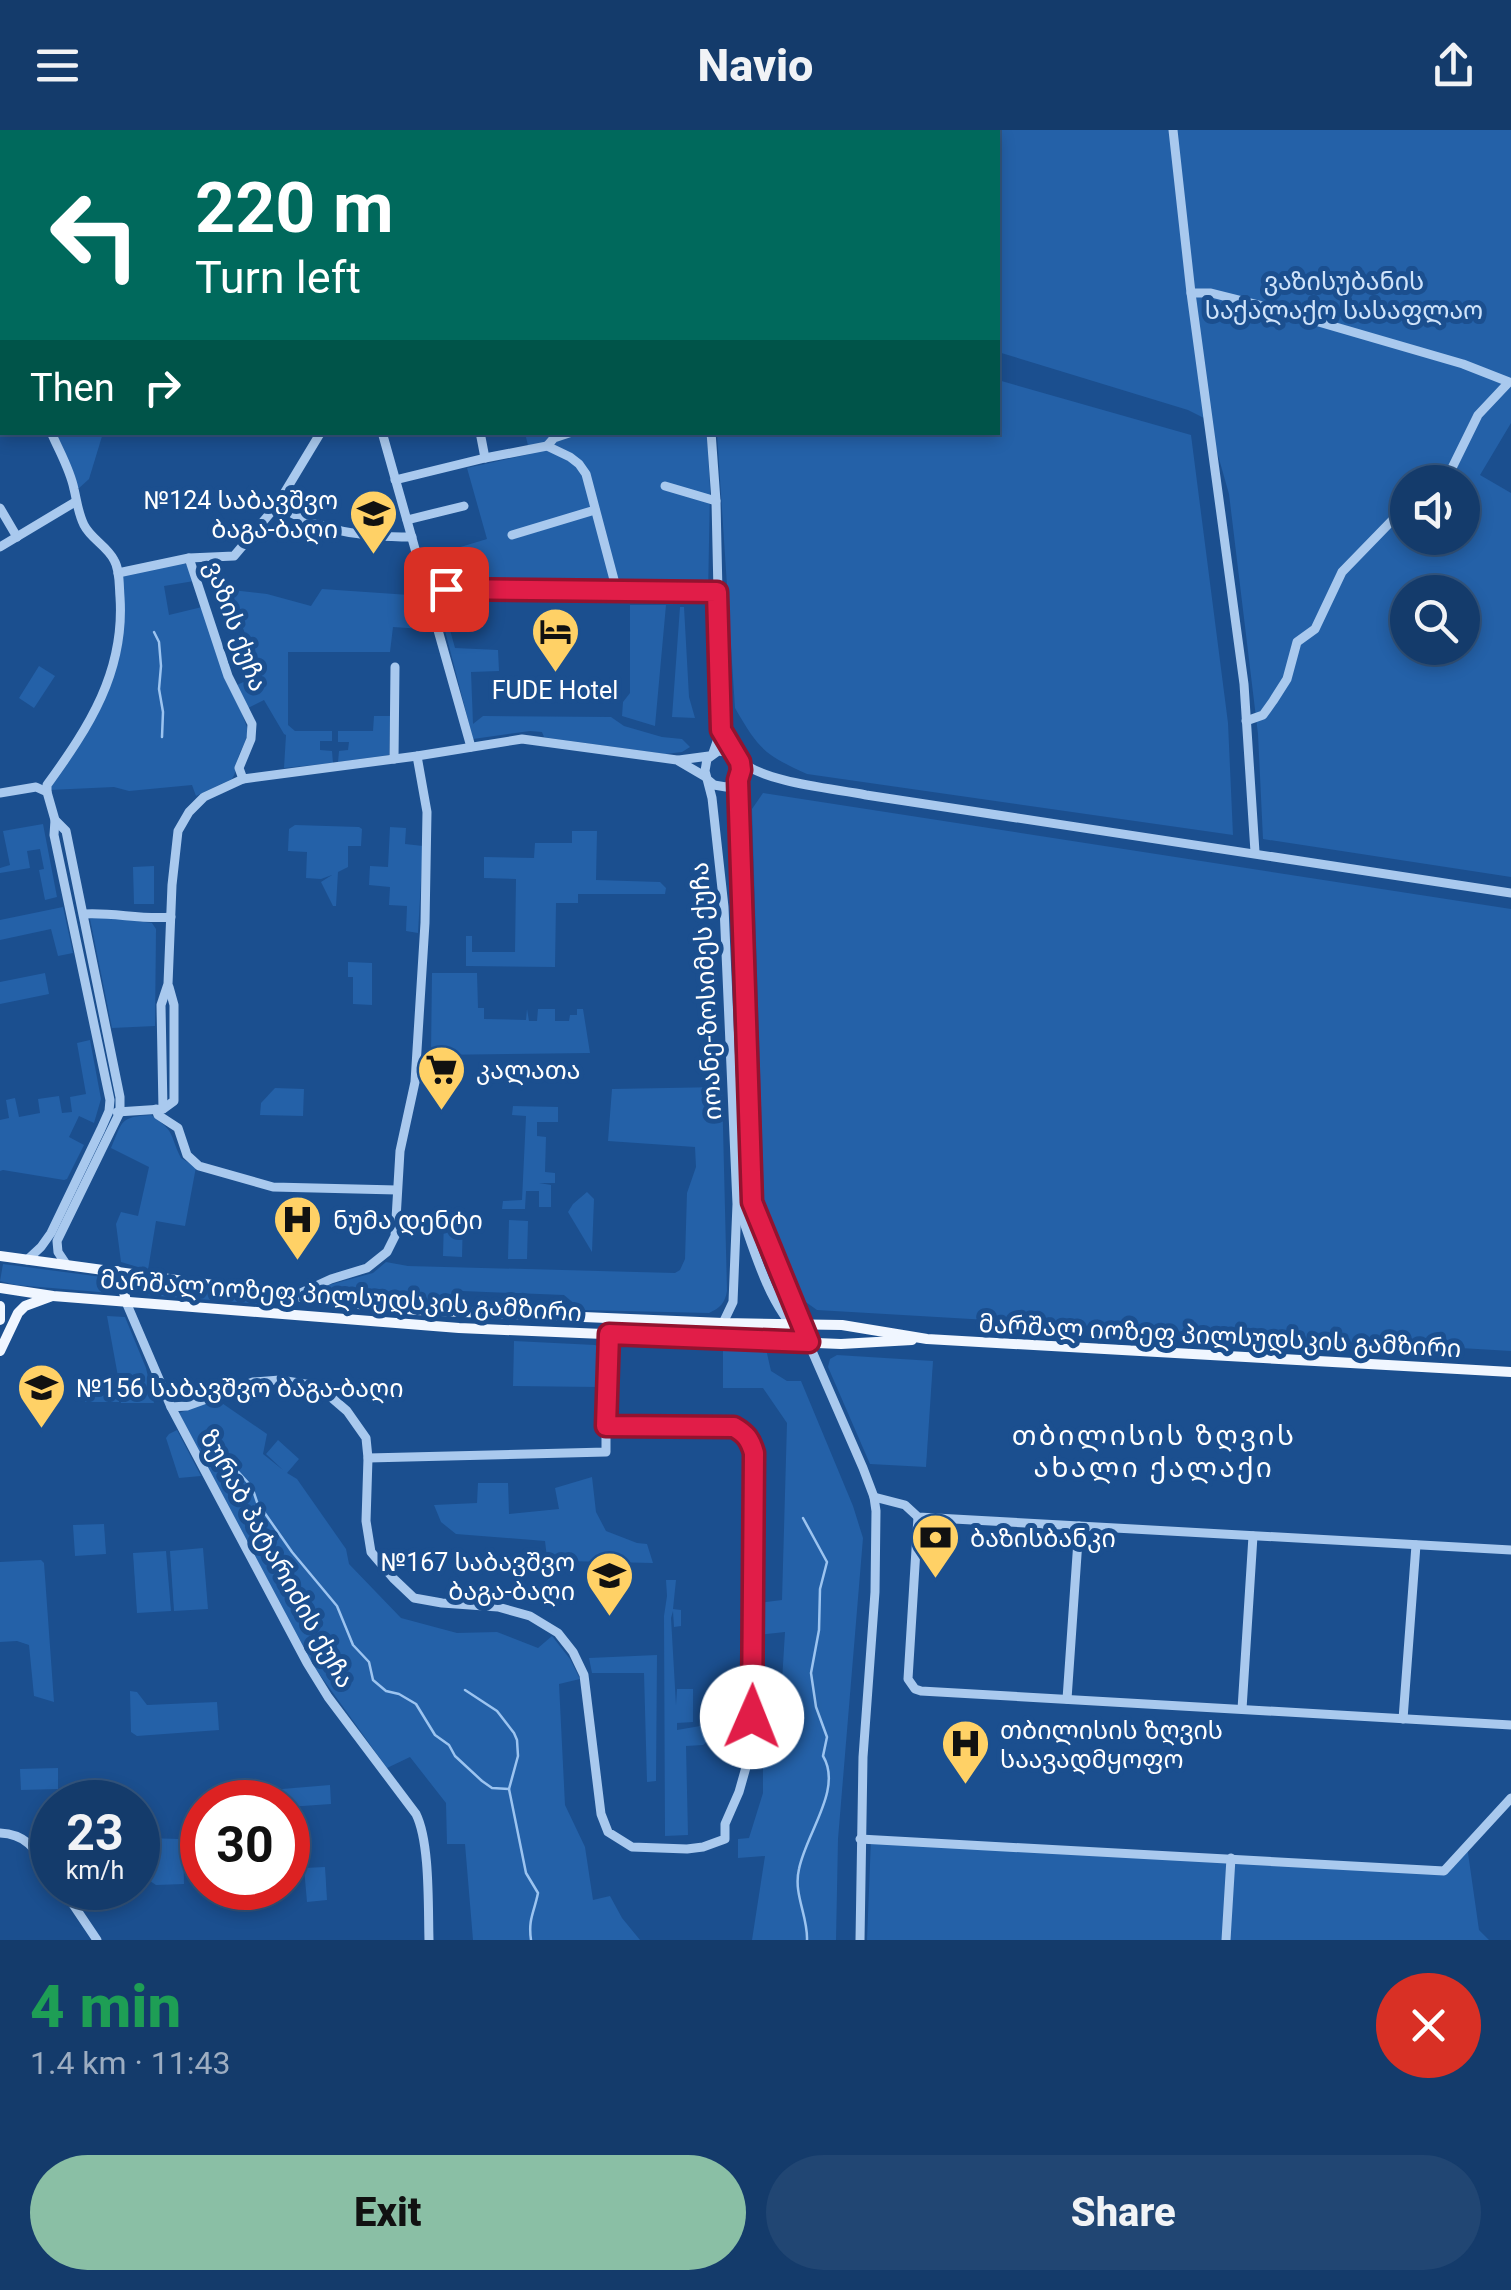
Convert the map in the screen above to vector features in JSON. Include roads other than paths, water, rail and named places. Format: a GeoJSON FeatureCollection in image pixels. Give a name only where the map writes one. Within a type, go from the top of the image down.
{"type":"FeatureCollection","features":[{"type":"Feature","properties":{"kind":"main road","name":"მარშალ იოზეფ პილსუდსკის გამზირი"},"geometry":{"type":"LineString","coordinates":[[0,1256],[417,1310],[842,1325],[926,1338],[1511,1372]]}},
{"type":"Feature","properties":{"kind":"main road"},"geometry":{"type":"LineString","coordinates":[[117,1270],[126,1302]]}},
{"type":"Feature","properties":{"kind":"main road","name":"მარშალ იოზეფ პილსუდსკის გამზირი"},"geometry":{"type":"LineString","coordinates":[[0,1288],[53,1296],[459,1328],[868,1344],[926,1338]]}},
{"type":"Feature","properties":{"kind":"main road"},"geometry":{"type":"LineString","coordinates":[[293,1315],[296,1295]]}},
{"type":"Feature","properties":{"kind":"main road"},"geometry":{"type":"LineString","coordinates":[[0,1351],[18,1312],[53,1296]]}},
{"type":"Feature","properties":{"kind":"main road"},"geometry":{"type":"LineString","coordinates":[[0,1306],[0,1320]]}},
{"type":"Feature","properties":{"kind":"main road"},"geometry":{"type":"LineString","coordinates":[[609,1334],[610,1318]]}},
{"type":"Feature","properties":{"kind":"street"},"geometry":{"type":"LineString","coordinates":[[1173,130],[1190,293],[1244,684],[1255,852]]}},
{"type":"Feature","properties":{"kind":"street"},"geometry":{"type":"LineString","coordinates":[[1190,293],[1211,293],[1267,308],[1463,364],[1510,382],[1478,415],[1453,465]]}},
{"type":"Feature","properties":{"kind":"street"},"geometry":{"type":"LineString","coordinates":[[52,435],[76,492],[75,502],[84,526],[116,562],[121,609],[111,675],[97,710],[47,785],[84,977],[120,1096],[57,1241],[56,1247],[66,1264]]}},
{"type":"Feature","properties":{"kind":"street","name":"ვაზის ქუჩა"},"geometry":{"type":"LineString","coordinates":[[242,779],[238,768],[252,724],[228,676],[189,558],[234,556],[277,506],[319,435]]}},
{"type":"Feature","properties":{"kind":"street"},"geometry":{"type":"LineString","coordinates":[[383,435],[471,747]]}},
{"type":"Feature","properties":{"kind":"street"},"geometry":{"type":"LineString","coordinates":[[481,435],[486,458]]}},
{"type":"Feature","properties":{"kind":"street"},"geometry":{"type":"LineString","coordinates":[[707,778],[705,764],[721,730],[716,501],[710,435]]}},
{"type":"Feature","properties":{"kind":"street"},"geometry":{"type":"LineString","coordinates":[[395,480],[552,439],[586,474],[617,591]]}},
{"type":"Feature","properties":{"kind":"street"},"geometry":{"type":"LineString","coordinates":[[665,486],[716,501]]}},
{"type":"Feature","properties":{"kind":"street"},"geometry":{"type":"LineString","coordinates":[[0,547],[75,502]]}},
{"type":"Feature","properties":{"kind":"street"},"geometry":{"type":"LineString","coordinates":[[277,506],[343,533],[412,538]]}},
{"type":"Feature","properties":{"kind":"street"},"geometry":{"type":"LineString","coordinates":[[407,520],[464,506]]}},
{"type":"Feature","properties":{"kind":"street"},"geometry":{"type":"LineString","coordinates":[[0,508],[17,537]]}},
{"type":"Feature","properties":{"kind":"street"},"geometry":{"type":"LineString","coordinates":[[512,535],[595,510]]}},
{"type":"Feature","properties":{"kind":"street"},"geometry":{"type":"LineString","coordinates":[[1246,721],[1263,714],[1273,702],[1287,678],[1297,642],[1315,629],[1342,572],[1390,523]]}},
{"type":"Feature","properties":{"kind":"street"},"geometry":{"type":"LineString","coordinates":[[118,573],[189,558]]}},
{"type":"Feature","properties":{"kind":"street"},"geometry":{"type":"LineString","coordinates":[[443,592],[717,592]]}},
{"type":"Feature","properties":{"kind":"street"},"geometry":{"type":"LineString","coordinates":[[394,759],[395,668]]}},
{"type":"Feature","properties":{"kind":"street"},"geometry":{"type":"LineString","coordinates":[[677,760],[720,787],[732,785],[741,770],[721,730]]}},
{"type":"Feature","properties":{"kind":"street"},"geometry":{"type":"LineString","coordinates":[[398,1190],[274,1187],[200,1166],[186,1155],[178,1128],[158,1115],[161,1005],[168,984],[175,846],[184,819],[204,797],[242,779],[522,740],[677,760],[723,750],[750,770],[769,776],[866,795],[1511,892]]}},
{"type":"Feature","properties":{"kind":"street"},"geometry":{"type":"LineString","coordinates":[[296,1295],[368,1268],[387,1252],[396,1231],[400,1146],[416,1082],[424,958],[427,812],[417,756]]}},
{"type":"Feature","properties":{"kind":"street"},"geometry":{"type":"LineString","coordinates":[[738,779],[769,776]]}},
{"type":"Feature","properties":{"kind":"street","name":"იოანე-ზოსიმეს ქუჩა"},"geometry":{"type":"LineString","coordinates":[[707,778],[724,908],[736,1198],[733,1302],[723,1323]]}},
{"type":"Feature","properties":{"kind":"street","name":"იოანე-ზოსიმეს ქუჩა"},"geometry":{"type":"LineString","coordinates":[[738,779],[752,1202],[795,1325]]}},
{"type":"Feature","properties":{"kind":"street"},"geometry":{"type":"LineString","coordinates":[[0,793],[36,787],[47,792]]}},
{"type":"Feature","properties":{"kind":"street"},"geometry":{"type":"LineString","coordinates":[[55,820],[66,831],[85,918],[96,975],[100,1029]]}},
{"type":"Feature","properties":{"kind":"street"},"geometry":{"type":"LineString","coordinates":[[73,926],[97,913],[171,918]]}},
{"type":"Feature","properties":{"kind":"street"},"geometry":{"type":"LineString","coordinates":[[84,977],[96,975]]}},
{"type":"Feature","properties":{"kind":"street"},"geometry":{"type":"LineString","coordinates":[[114,1111],[160,1109]]}},
{"type":"Feature","properties":{"kind":"street"},"geometry":{"type":"LineString","coordinates":[[26,1260],[51,1234],[114,1111]]}},
{"type":"Feature","properties":{"kind":"street"},"geometry":{"type":"LineString","coordinates":[[736,1198],[752,1192]]}},
{"type":"Feature","properties":{"kind":"street","name":"იოანე-ზოსიმეს ქუჩა"},"geometry":{"type":"LineString","coordinates":[[736,1198],[770,1287],[809,1342]]}},
{"type":"Feature","properties":{"kind":"street","name":"ზურაბ პატარიძის ქუჩა"},"geometry":{"type":"LineString","coordinates":[[126,1302],[171,1407],[306,1663],[416,1814],[425,1842],[429,1940]]}},
{"type":"Feature","properties":{"kind":"street"},"geometry":{"type":"LineString","coordinates":[[368,1458],[606,1452],[609,1334]]}},
{"type":"Feature","properties":{"kind":"street"},"geometry":{"type":"LineString","coordinates":[[809,1342],[874,1497],[876,1511],[863,1758],[860,1940]]}},
{"type":"Feature","properties":{"kind":"street"},"geometry":{"type":"LineString","coordinates":[[171,1407],[187,1406],[253,1382],[280,1380],[318,1386],[347,1411],[366,1438],[366,1521],[371,1552],[414,1598],[498,1607],[530,1616],[558,1632],[584,1675],[602,1814],[608,1832],[632,1847],[703,1847],[725,1839],[725,1824],[752,1746],[752,1444],[747,1435],[734,1427],[606,1426]]}},
{"type":"Feature","properties":{"kind":"street"},"geometry":{"type":"LineString","coordinates":[[874,1497],[905,1505],[918,1517],[1511,1550]]}},
{"type":"Feature","properties":{"kind":"street"},"geometry":{"type":"LineString","coordinates":[[918,1517],[908,1680],[920,1691],[1511,1725]]}},
{"type":"Feature","properties":{"kind":"street"},"geometry":{"type":"LineString","coordinates":[[1067,1699],[1079,1526]]}},
{"type":"Feature","properties":{"kind":"street"},"geometry":{"type":"LineString","coordinates":[[1242,1709],[1253,1536]]}},
{"type":"Feature","properties":{"kind":"street"},"geometry":{"type":"LineString","coordinates":[[1403,1718],[1416,1545]]}},
{"type":"Feature","properties":{"kind":"street"},"geometry":{"type":"LineString","coordinates":[[860,1839],[1444,1871],[1511,1798]]}},
{"type":"Feature","properties":{"kind":"street"},"geometry":{"type":"LineString","coordinates":[[0,1832],[18,1835],[30,1844]]}},
{"type":"Feature","properties":{"kind":"street"},"geometry":{"type":"LineString","coordinates":[[1226,1940],[1231,1858]]}},
{"type":"Feature","properties":{"kind":"street"},"geometry":{"type":"LineString","coordinates":[[77,1910],[97,1940]]}},
{"type":"Feature","properties":{"kind":"waterway"},"geometry":{"type":"LineString","coordinates":[[154,632],[161,666],[162,737]]}},
{"type":"Feature","properties":{"kind":"waterway"},"geometry":{"type":"LineString","coordinates":[[223,1455],[252,1487],[257,1502],[292,1552],[337,1606],[353,1645],[369,1662],[373,1680],[386,1691],[416,1704],[435,1735],[482,1781],[492,1788],[509,1789]]}},
{"type":"Feature","properties":{"kind":"waterway"},"geometry":{"type":"LineString","coordinates":[[803,1518],[827,1562],[820,1589],[819,1630],[811,1673],[816,1707],[827,1737],[823,1756],[829,1783],[798,1878],[807,1940]]}},
{"type":"Feature","properties":{"kind":"waterway"},"geometry":{"type":"LineString","coordinates":[[465,1690],[497,1711],[517,1740],[518,1756],[509,1789],[526,1873],[538,1893],[531,1940]]}},
{"type":"Feature","properties":{"kind":"place","name":"№124 საბავშვო ბაგა-ბაღი"},"geometry":{"type":"Point","coordinates":[373,556]}},
{"type":"Feature","properties":{"kind":"place","name":"FUDE Hotel"},"geometry":{"type":"Point","coordinates":[555,674]}},
{"type":"Feature","properties":{"kind":"place","name":"კალათა"},"geometry":{"type":"Point","coordinates":[441,1112]}},
{"type":"Feature","properties":{"kind":"place","name":"ნუმა დენტი"},"geometry":{"type":"Point","coordinates":[298,1262]}},
{"type":"Feature","properties":{"kind":"place","name":"№156 საბავშვო ბაგა-ბაღი"},"geometry":{"type":"Point","coordinates":[41,1430]}},
{"type":"Feature","properties":{"kind":"place","name":"ბაზისბანკი"},"geometry":{"type":"Point","coordinates":[935,1580]}},
{"type":"Feature","properties":{"kind":"place","name":"№167 საბავშვო ბაგა-ბაღი"},"geometry":{"type":"Point","coordinates":[610,1618]}},
{"type":"Feature","properties":{"kind":"place","name":"თბილისის ზღვის საავადმყოფო"},"geometry":{"type":"Point","coordinates":[965,1786]}},
{"type":"Feature","properties":{"kind":"district","name":"თბილისის ზღვის ახალი ქალაქი"},"geometry":{"type":"Point","coordinates":[1154,1451]}},
{"type":"Feature","properties":{"kind":"park label","name":"ვაზისუბანის საქალაქო სასაფლაო"},"geometry":{"type":"Point","coordinates":[1344,296]}}]}
